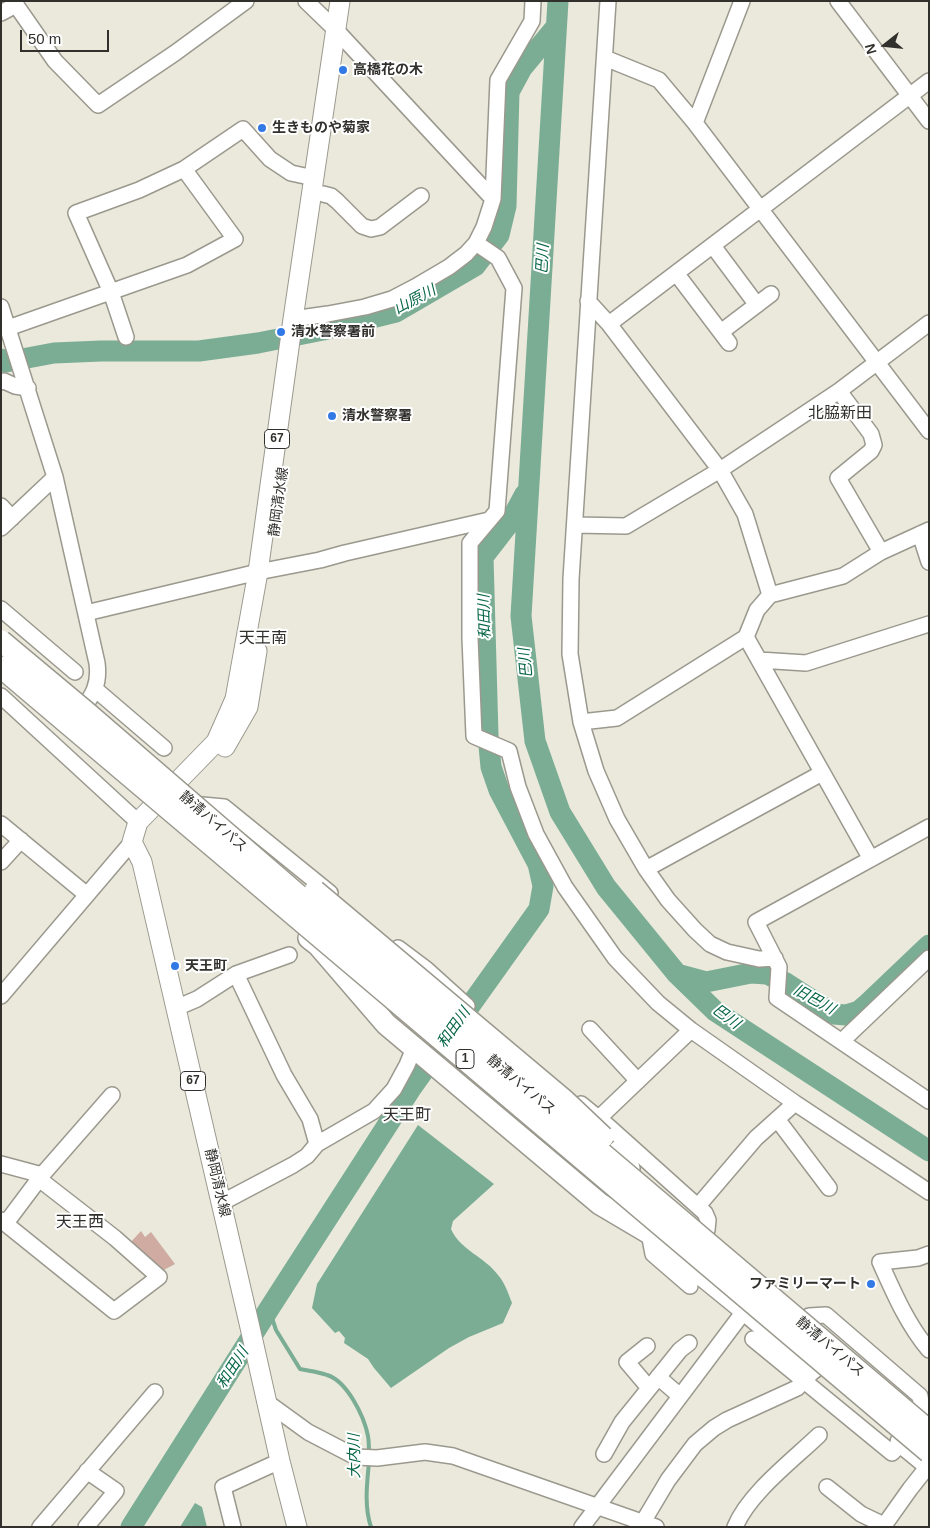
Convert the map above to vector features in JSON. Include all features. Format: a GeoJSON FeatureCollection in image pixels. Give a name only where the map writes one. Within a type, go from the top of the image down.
{"type":"FeatureCollection","features":[{"type":"Feature","properties":{"kind":"highway","name":"静清バイパス"},"geometry":{"type":"LineString","coordinates":[[1,641],[78,716],[929,1452]]}},
{"type":"Feature","properties":{"kind":"highway"},"geometry":{"type":"LineString","coordinates":[[1,648],[171,801],[318,945],[386,1024],[600,1204],[649,1233]]}},
{"type":"Feature","properties":{"kind":"highway","name":"静清バイパス"},"geometry":{"type":"LineString","coordinates":[[1,667],[78,716],[328,921],[927,1422]]}},
{"type":"Feature","properties":{"kind":"highway"},"geometry":{"type":"LineString","coordinates":[[1,676],[171,801],[624,1160],[809,1316],[927,1422]]}},
{"type":"Feature","properties":{"kind":"highway"},"geometry":{"type":"LineString","coordinates":[[78,716],[139,797],[494,1102],[649,1233],[744,1310],[809,1375],[929,1465]]}},
{"type":"Feature","properties":{"kind":"highway"},"geometry":{"type":"LineString","coordinates":[[78,716],[142,749],[215,806],[565,1101],[624,1160]]}},
{"type":"Feature","properties":{"kind":"main road","name":"静岡清水線"},"geometry":{"type":"LineString","coordinates":[[340,1],[341,35]]}},
{"type":"Feature","properties":{"kind":"main road","name":"静岡清水線"},"geometry":{"type":"LineString","coordinates":[[132,842],[147,832],[171,801],[227,745],[248,707],[264,570],[318,186],[341,35],[351,1]]}},
{"type":"Feature","properties":{"kind":"main road","name":"静岡清水線"},"geometry":{"type":"LineString","coordinates":[[171,801],[138,822],[132,842],[142,862],[268,1402],[280,1461],[297,1527]]}},
{"type":"Feature","properties":{"kind":"street"},"geometry":{"type":"LineString","coordinates":[[1,13],[16,3],[55,61],[98,105],[246,1]]}},
{"type":"Feature","properties":{"kind":"street"},"geometry":{"type":"LineString","coordinates":[[306,1],[341,35],[493,199]]}},
{"type":"Feature","properties":{"kind":"street"},"geometry":{"type":"LineString","coordinates":[[299,319],[365,307],[392,299],[449,267],[466,254],[476,243],[484,227],[493,199],[498,80],[532,21],[533,1]]}},
{"type":"Feature","properties":{"kind":"street"},"geometry":{"type":"LineString","coordinates":[[608,1],[571,579],[570,654],[581,722],[596,771],[616,820],[646,870],[668,900],[710,944],[727,952],[777,963]]}},
{"type":"Feature","properties":{"kind":"street"},"geometry":{"type":"LineString","coordinates":[[695,123],[742,1]]}},
{"type":"Feature","properties":{"kind":"street"},"geometry":{"type":"LineString","coordinates":[[838,1],[929,121]]}},
{"type":"Feature","properties":{"kind":"street"},"geometry":{"type":"LineString","coordinates":[[605,58],[659,80],[695,123],[876,364],[929,431]]}},
{"type":"Feature","properties":{"kind":"street"},"geometry":{"type":"LineString","coordinates":[[609,324],[929,81]]}},
{"type":"Feature","properties":{"kind":"street"},"geometry":{"type":"LineString","coordinates":[[126,337],[111,292],[76,213],[139,190],[184,169],[243,129],[270,159],[291,174],[318,186],[337,201],[362,226],[371,229],[380,227],[421,196]]}},
{"type":"Feature","properties":{"kind":"street"},"geometry":{"type":"LineString","coordinates":[[8,328],[187,265],[236,239],[184,169]]}},
{"type":"Feature","properties":{"kind":"street"},"geometry":{"type":"LineString","coordinates":[[476,243],[498,258],[514,288],[497,511],[470,543],[470,638],[474,736],[509,751],[518,787],[536,834],[564,887],[615,958],[658,1003],[691,1030],[795,1103],[929,1192]]}},
{"type":"Feature","properties":{"kind":"street"},"geometry":{"type":"LineString","coordinates":[[713,246],[757,305]]}},
{"type":"Feature","properties":{"kind":"street"},"geometry":{"type":"LineString","coordinates":[[676,273],[725,337],[757,305],[771,294]]}},
{"type":"Feature","properties":{"kind":"street"},"geometry":{"type":"LineString","coordinates":[[588,301],[609,324],[720,470],[745,514],[770,595]]}},
{"type":"Feature","properties":{"kind":"street"},"geometry":{"type":"LineString","coordinates":[[1,307],[8,328],[11,348],[27,383],[55,477],[97,664],[98,681],[78,716]]}},
{"type":"Feature","properties":{"kind":"street"},"geometry":{"type":"LineString","coordinates":[[575,525],[626,526],[720,470],[839,391],[929,323]]}},
{"type":"Feature","properties":{"kind":"street"},"geometry":{"type":"LineString","coordinates":[[1,382],[4,381],[15,386],[27,383]]}},
{"type":"Feature","properties":{"kind":"street"},"geometry":{"type":"LineString","coordinates":[[839,391],[871,434],[874,445],[871,451],[838,478],[881,552]]}},
{"type":"Feature","properties":{"kind":"street"},"geometry":{"type":"LineString","coordinates":[[1,528],[55,477]]}},
{"type":"Feature","properties":{"kind":"street"},"geometry":{"type":"LineString","coordinates":[[1,506],[12,518]]}},
{"type":"Feature","properties":{"kind":"street"},"geometry":{"type":"LineString","coordinates":[[86,613],[264,570],[320,560],[345,552],[489,520]]}},
{"type":"Feature","properties":{"kind":"street"},"geometry":{"type":"LineString","coordinates":[[581,722],[617,718],[746,637],[757,610],[770,595],[843,576],[881,552],[925,532],[929,562]]}},
{"type":"Feature","properties":{"kind":"street"},"geometry":{"type":"LineString","coordinates":[[1,609],[75,672]]}},
{"type":"Feature","properties":{"kind":"street"},"geometry":{"type":"LineString","coordinates":[[759,660],[806,663],[929,624]]}},
{"type":"Feature","properties":{"kind":"street"},"geometry":{"type":"LineString","coordinates":[[746,637],[871,859]]}},
{"type":"Feature","properties":{"kind":"street"},"geometry":{"type":"LineString","coordinates":[[95,689],[164,748]]}},
{"type":"Feature","properties":{"kind":"street"},"geometry":{"type":"LineString","coordinates":[[3,699],[138,822]]}},
{"type":"Feature","properties":{"kind":"street"},"geometry":{"type":"LineString","coordinates":[[646,870],[822,773]]}},
{"type":"Feature","properties":{"kind":"street"},"geometry":{"type":"LineString","coordinates":[[171,801],[224,807],[426,970],[541,1071],[598,1118],[705,1213],[708,1220],[707,1230]]}},
{"type":"Feature","properties":{"kind":"street"},"geometry":{"type":"LineString","coordinates":[[1,824],[87,895]]}},
{"type":"Feature","properties":{"kind":"street"},"geometry":{"type":"LineString","coordinates":[[925,1092],[842,1041],[778,998],[777,963],[756,922],[929,827]]}},
{"type":"Feature","properties":{"kind":"street"},"geometry":{"type":"LineString","coordinates":[[1,862],[21,840]]}},
{"type":"Feature","properties":{"kind":"street"},"geometry":{"type":"LineString","coordinates":[[1,996],[132,842]]}},
{"type":"Feature","properties":{"kind":"street"},"geometry":{"type":"LineString","coordinates":[[176,1008],[197,999],[236,974],[289,955]]}},
{"type":"Feature","properties":{"kind":"street"},"geometry":{"type":"LineString","coordinates":[[842,1041],[929,958]]}},
{"type":"Feature","properties":{"kind":"street"},"geometry":{"type":"LineString","coordinates":[[236,974],[284,1075],[310,1119],[317,1144]]}},
{"type":"Feature","properties":{"kind":"street"},"geometry":{"type":"LineString","coordinates":[[590,1029],[638,1081]]}},
{"type":"Feature","properties":{"kind":"street"},"geometry":{"type":"LineString","coordinates":[[598,1118],[691,1030]]}},
{"type":"Feature","properties":{"kind":"street"},"geometry":{"type":"LineString","coordinates":[[221,1203],[294,1165],[307,1156],[317,1144],[374,1111],[394,1089],[414,1048]]}},
{"type":"Feature","properties":{"kind":"street"},"geometry":{"type":"LineString","coordinates":[[1,1164],[40,1177],[115,1238],[159,1277],[114,1311],[3,1221],[40,1177],[112,1095]]}},
{"type":"Feature","properties":{"kind":"street"},"geometry":{"type":"LineString","coordinates":[[698,1206],[756,1138],[795,1103]]}},
{"type":"Feature","properties":{"kind":"street"},"geometry":{"type":"LineString","coordinates":[[778,1118],[829,1188]]}},
{"type":"Feature","properties":{"kind":"street"},"geometry":{"type":"LineString","coordinates":[[649,1233],[653,1254],[690,1286]]}},
{"type":"Feature","properties":{"kind":"street"},"geometry":{"type":"LineString","coordinates":[[929,1254],[918,1258],[880,1262],[902,1311],[917,1336],[929,1350]]}},
{"type":"Feature","properties":{"kind":"street"},"geometry":{"type":"LineString","coordinates":[[582,1527],[767,1280]]}},
{"type":"Feature","properties":{"kind":"street"},"geometry":{"type":"LineString","coordinates":[[268,1402],[308,1432],[356,1457],[377,1458],[425,1452],[453,1456],[649,1524],[668,1480],[695,1444],[727,1420],[797,1388],[809,1375],[753,1339]]}},
{"type":"Feature","properties":{"kind":"street"},"geometry":{"type":"LineString","coordinates":[[604,1454],[622,1422],[680,1350],[689,1343]]}},
{"type":"Feature","properties":{"kind":"street"},"geometry":{"type":"LineString","coordinates":[[646,1346],[627,1362],[654,1382],[680,1396]]}},
{"type":"Feature","properties":{"kind":"street"},"geometry":{"type":"LineString","coordinates":[[40,1527],[155,1392]]}},
{"type":"Feature","properties":{"kind":"street"},"geometry":{"type":"LineString","coordinates":[[735,1527],[737,1520],[754,1497],[819,1435]]}},
{"type":"Feature","properties":{"kind":"street"},"geometry":{"type":"LineString","coordinates":[[233,1527],[223,1487],[280,1461]]}},
{"type":"Feature","properties":{"kind":"street"},"geometry":{"type":"LineString","coordinates":[[827,1487],[861,1514],[883,1526],[929,1465]]}},
{"type":"Feature","properties":{"kind":"street"},"geometry":{"type":"LineString","coordinates":[[86,1527],[116,1491],[87,1471]]}},
{"type":"Feature","properties":{"kind":"shaded area"},"geometry":{"type":"Polygon","coordinates":[[[418,1125],[494,1184],[453,1221],[451,1229],[460,1243],[498,1275],[512,1303],[503,1323],[469,1337],[449,1348],[391,1388],[368,1359],[344,1343],[345,1338],[339,1331],[335,1333],[312,1308],[317,1284],[418,1125]]]}},
{"type":"Feature","properties":{"kind":"shaded area"},"geometry":{"type":"Polygon","coordinates":[[[141,1231],[145,1237],[151,1232],[175,1264],[162,1271],[129,1244],[141,1231]]]}},
{"type":"Feature","properties":{"kind":"shaded area"},"geometry":{"type":"Polygon","coordinates":[[[195,1503],[202,1507],[207,1527],[180,1527],[195,1503]]]}},
{"type":"Feature","properties":{"kind":"waterway","name":"巴川"},"geometry":{"type":"LineString","coordinates":[[558,1],[521,616],[535,741],[560,812],[606,887],[677,974],[715,1011],[929,1151]]}},
{"type":"Feature","properties":{"kind":"waterway","name":"山原川"},"geometry":{"type":"LineString","coordinates":[[1,359],[6,362],[54,353],[101,351],[199,351],[258,343],[323,330],[396,312],[475,266],[499,235],[506,206],[509,92],[522,68],[556,27]]}},
{"type":"Feature","properties":{"kind":"waterway","name":"山原川"},"geometry":{"type":"LineString","coordinates":[[1,364],[6,362]]}},
{"type":"Feature","properties":{"kind":"waterway","name":"和田川"},"geometry":{"type":"LineString","coordinates":[[131,1527],[410,1090],[539,909],[543,886],[538,864],[499,790],[491,767],[488,735],[483,557],[510,522],[525,494]]}},
{"type":"Feature","properties":{"kind":"waterway","name":"旧巴川"},"geometry":{"type":"LineString","coordinates":[[680,975],[706,982],[751,973],[767,974],[786,983],[834,1014],[846,1015],[859,1011],[929,945]]}},
{"type":"Feature","properties":{"kind":"waterway","name":"大内川"},"geometry":{"type":"LineString","coordinates":[[269,1309],[276,1330],[300,1369],[317,1372],[334,1379],[341,1384],[354,1400],[366,1428],[369,1455]]}},
{"type":"Feature","properties":{"kind":"waterway","name":"大内川"},"geometry":{"type":"LineString","coordinates":[[369,1462],[367,1503],[371,1527]]}},
{"type":"Feature","properties":{"kind":"place","name":"高橋花の木"},"geometry":{"type":"Point","coordinates":[343,70]}},
{"type":"Feature","properties":{"kind":"place","name":"生きものや菊家"},"geometry":{"type":"Point","coordinates":[262,128]}},
{"type":"Feature","properties":{"kind":"place","name":"清水警察署前"},"geometry":{"type":"Point","coordinates":[281,332]}},
{"type":"Feature","properties":{"kind":"place","name":"清水警察署"},"geometry":{"type":"Point","coordinates":[332,416]}},
{"type":"Feature","properties":{"kind":"place","name":"天王町"},"geometry":{"type":"Point","coordinates":[175,966]}},
{"type":"Feature","properties":{"kind":"place","name":"ファミリーマート"},"geometry":{"type":"Point","coordinates":[871,1284]}},
{"type":"Feature","properties":{"kind":"district","name":"北脇新田"},"geometry":{"type":"Point","coordinates":[840,414]}},
{"type":"Feature","properties":{"kind":"district","name":"天王南"},"geometry":{"type":"Point","coordinates":[263,639]}},
{"type":"Feature","properties":{"kind":"district","name":"天王町"},"geometry":{"type":"Point","coordinates":[407,1116]}},
{"type":"Feature","properties":{"kind":"district","name":"天王西"},"geometry":{"type":"Point","coordinates":[80,1223]}}]}
